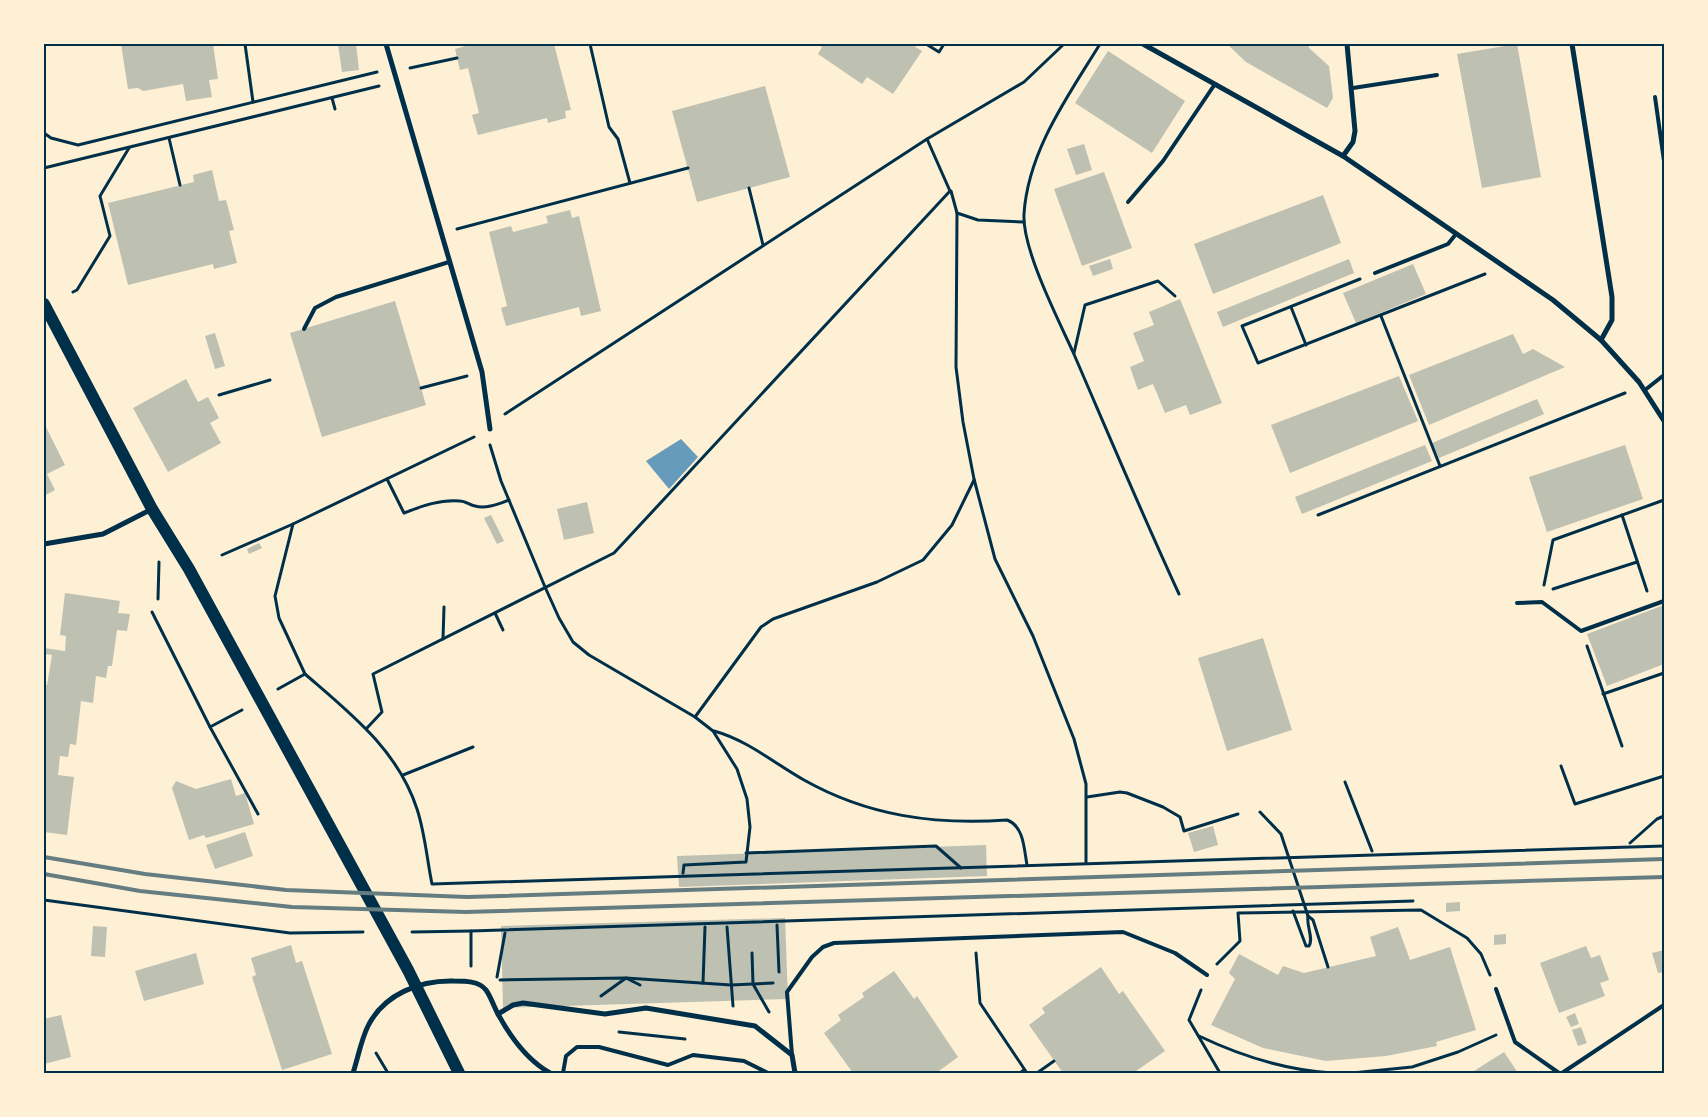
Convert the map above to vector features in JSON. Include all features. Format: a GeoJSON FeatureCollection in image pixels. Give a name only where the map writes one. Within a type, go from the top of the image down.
{"type":"FeatureCollection","features":[{"type":"Feature","properties":{"kind":"main road"},"geometry":{"type":"LineString","coordinates":[[44,304],[152,509],[194,578],[408,970],[459,1073]]}},
{"type":"Feature","properties":{"kind":"street"},"geometry":{"type":"LineString","coordinates":[[386,44],[482,372],[490,429]]}},
{"type":"Feature","properties":{"kind":"street"},"geometry":{"type":"LineString","coordinates":[[1143,44],[1343,156],[1553,300],[1601,340],[1639,382],[1664,421]]}},
{"type":"Feature","properties":{"kind":"street"},"geometry":{"type":"LineString","coordinates":[[1343,156],[1353,142],[1356,131],[1347,44]]}},
{"type":"Feature","properties":{"kind":"street"},"geometry":{"type":"LineString","coordinates":[[1572,44],[1612,298],[1612,320],[1601,340]]}},
{"type":"Feature","properties":{"kind":"street"},"geometry":{"type":"LineString","coordinates":[[44,544],[103,534],[152,509]]}},
{"type":"Feature","properties":{"kind":"street"},"geometry":{"type":"LineString","coordinates":[[353,1073],[368,1025],[383,1005],[398,993],[432,981],[468,981],[486,989],[498,1014],[516,1043],[535,1065],[550,1073]]}},
{"type":"Feature","properties":{"kind":"street"},"geometry":{"type":"LineString","coordinates":[[498,1014],[513,1005],[523,1002],[605,1014],[646,1008],[755,1026],[792,1055],[795,1073]]}},
{"type":"Feature","properties":{"kind":"lane"},"geometry":{"type":"LineString","coordinates":[[1353,88],[1437,75]]}},
{"type":"Feature","properties":{"kind":"lane"},"geometry":{"type":"LineString","coordinates":[[1128,202],[1163,161],[1215,84]]}},
{"type":"Feature","properties":{"kind":"lane"},"geometry":{"type":"LineString","coordinates":[[1655,97],[1664,161]]}},
{"type":"Feature","properties":{"kind":"lane"},"geometry":{"type":"LineString","coordinates":[[1375,273],[1448,244],[1456,234]]}},
{"type":"Feature","properties":{"kind":"lane"},"geometry":{"type":"LineString","coordinates":[[304,328],[315,308],[336,297],[449,262]]}},
{"type":"Feature","properties":{"kind":"lane"},"geometry":{"type":"LineString","coordinates":[[1645,390],[1664,376]]}},
{"type":"Feature","properties":{"kind":"lane"},"geometry":{"type":"LineString","coordinates":[[1517,603],[1542,602],[1582,631],[1664,601]]}},
{"type":"Feature","properties":{"kind":"lane"},"geometry":{"type":"LineString","coordinates":[[792,1055],[787,992],[812,957],[824,947],[834,943],[1123,932],[1175,953],[1207,975]]}},
{"type":"Feature","properties":{"kind":"lane"},"geometry":{"type":"LineString","coordinates":[[1496,989],[1515,1042],[1561,1073],[1664,1005]]}},
{"type":"Feature","properties":{"kind":"lane"},"geometry":{"type":"LineString","coordinates":[[563,1073],[566,1056],[576,1047],[599,1047],[668,1065],[694,1055],[744,1062],[768,1073]]}},
{"type":"Feature","properties":{"kind":"path"},"geometry":{"type":"LineString","coordinates":[[245,44],[254,102]]}},
{"type":"Feature","properties":{"kind":"path"},"geometry":{"type":"LineString","coordinates":[[590,44],[609,127],[618,139],[630,183]]}},
{"type":"Feature","properties":{"kind":"path"},"geometry":{"type":"LineString","coordinates":[[926,44],[939,52],[944,44]]}},
{"type":"Feature","properties":{"kind":"path"},"geometry":{"type":"LineString","coordinates":[[222,555],[293,524],[490,429],[505,414],[527,398],[927,139],[1024,82],[1064,44]]}},
{"type":"Feature","properties":{"kind":"path"},"geometry":{"type":"LineString","coordinates":[[1100,44],[1048,128],[1030,180],[1024,222],[1029,248],[1127,481],[1180,594]]}},
{"type":"Feature","properties":{"kind":"path"},"geometry":{"type":"LineString","coordinates":[[44,133],[51,138],[78,145],[376,72],[394,72],[457,58]]}},
{"type":"Feature","properties":{"kind":"path"},"geometry":{"type":"LineString","coordinates":[[44,168],[379,86]]}},
{"type":"Feature","properties":{"kind":"path"},"geometry":{"type":"LineString","coordinates":[[332,98],[335,109]]}},
{"type":"Feature","properties":{"kind":"path"},"geometry":{"type":"LineString","coordinates":[[169,138],[180,185]]}},
{"type":"Feature","properties":{"kind":"path"},"geometry":{"type":"LineString","coordinates":[[927,139],[950,191],[957,214],[956,367],[963,422],[974,479],[995,559],[1033,636],[1074,739],[1087,797],[1086,863]]}},
{"type":"Feature","properties":{"kind":"path"},"geometry":{"type":"LineString","coordinates":[[73,292],[77,290],[110,236],[100,196],[129,148]]}},
{"type":"Feature","properties":{"kind":"path"},"geometry":{"type":"LineString","coordinates":[[441,234],[688,168]]}},
{"type":"Feature","properties":{"kind":"path"},"geometry":{"type":"LineString","coordinates":[[749,188],[764,245]]}},
{"type":"Feature","properties":{"kind":"path"},"geometry":{"type":"LineString","coordinates":[[367,728],[382,712],[373,674],[614,553],[950,191]]}},
{"type":"Feature","properties":{"kind":"path"},"geometry":{"type":"LineString","coordinates":[[957,214],[978,220],[1024,222]]}},
{"type":"Feature","properties":{"kind":"path"},"geometry":{"type":"LineString","coordinates":[[1375,273],[1242,326],[1258,363],[1489,272]]}},
{"type":"Feature","properties":{"kind":"path"},"geometry":{"type":"LineString","coordinates":[[1074,354],[1085,305],[1158,281],[1175,296]]}},
{"type":"Feature","properties":{"kind":"path"},"geometry":{"type":"LineString","coordinates":[[1291,307],[1306,345]]}},
{"type":"Feature","properties":{"kind":"path"},"geometry":{"type":"LineString","coordinates":[[1381,316],[1440,466]]}},
{"type":"Feature","properties":{"kind":"path"},"geometry":{"type":"LineString","coordinates":[[421,388],[482,372]]}},
{"type":"Feature","properties":{"kind":"path"},"geometry":{"type":"LineString","coordinates":[[219,395],[270,380]]}},
{"type":"Feature","properties":{"kind":"path"},"geometry":{"type":"LineString","coordinates":[[1318,515],[1622,395],[1639,382]]}},
{"type":"Feature","properties":{"kind":"path"},"geometry":{"type":"LineString","coordinates":[[490,429],[490,451],[566,632],[580,648],[695,717],[713,731],[736,769],[747,799],[750,827],[746,862],[684,865],[683,873]]}},
{"type":"Feature","properties":{"kind":"path"},"geometry":{"type":"LineString","coordinates":[[387,479],[404,512],[427,504],[444,502],[462,501],[477,506],[491,507],[509,500]]}},
{"type":"Feature","properties":{"kind":"path"},"geometry":{"type":"LineString","coordinates":[[695,717],[760,627],[773,619],[877,582],[923,560],[952,525],[974,479]]}},
{"type":"Feature","properties":{"kind":"path"},"geometry":{"type":"LineString","coordinates":[[1542,602],[1552,540],[1664,500]]}},
{"type":"Feature","properties":{"kind":"path"},"geometry":{"type":"LineString","coordinates":[[1622,515],[1652,605]]}},
{"type":"Feature","properties":{"kind":"path"},"geometry":{"type":"LineString","coordinates":[[279,618],[275,596],[293,524]]}},
{"type":"Feature","properties":{"kind":"path"},"geometry":{"type":"LineString","coordinates":[[1543,592],[1637,562]]}},
{"type":"Feature","properties":{"kind":"path"},"geometry":{"type":"LineString","coordinates":[[442,639],[444,607]]}},
{"type":"Feature","properties":{"kind":"path"},"geometry":{"type":"LineString","coordinates":[[152,612],[210,727],[258,814]]}},
{"type":"Feature","properties":{"kind":"path"},"geometry":{"type":"LineString","coordinates":[[495,613],[503,630]]}},
{"type":"Feature","properties":{"kind":"path"},"geometry":{"type":"LineString","coordinates":[[1582,631],[1622,746]]}},
{"type":"Feature","properties":{"kind":"path"},"geometry":{"type":"LineString","coordinates":[[1604,694],[1664,673]]}},
{"type":"Feature","properties":{"kind":"path"},"geometry":{"type":"LineString","coordinates":[[306,674],[367,728],[403,776],[417,809],[432,884],[1664,846]]}},
{"type":"Feature","properties":{"kind":"path"},"geometry":{"type":"LineString","coordinates":[[713,731],[733,736],[836,797],[878,811],[937,821],[1007,820],[1013,822],[1018,827],[1021,836],[1027,865]]}},
{"type":"Feature","properties":{"kind":"path"},"geometry":{"type":"LineString","coordinates":[[403,776],[473,747]]}},
{"type":"Feature","properties":{"kind":"path"},"geometry":{"type":"LineString","coordinates":[[1561,766],[1575,804],[1664,776]]}},
{"type":"Feature","properties":{"kind":"path"},"geometry":{"type":"LineString","coordinates":[[1345,782],[1372,851]]}},
{"type":"Feature","properties":{"kind":"path"},"geometry":{"type":"LineString","coordinates":[[1087,797],[1120,792],[1127,793],[1180,817],[1184,831],[1238,814]]}},
{"type":"Feature","properties":{"kind":"path"},"geometry":{"type":"LineString","coordinates":[[1260,812],[1281,834],[1308,916],[1307,922],[1311,944],[1307,946],[1293,911]]}},
{"type":"Feature","properties":{"kind":"path"},"geometry":{"type":"LineString","coordinates":[[1630,843],[1657,819],[1664,816]]}},
{"type":"Feature","properties":{"kind":"path"},"geometry":{"type":"LineString","coordinates":[[746,853],[936,846],[961,868]]}},
{"type":"Feature","properties":{"kind":"path"},"geometry":{"type":"LineString","coordinates":[[44,900],[290,933]]}},
{"type":"Feature","properties":{"kind":"path"},"geometry":{"type":"LineString","coordinates":[[468,981],[472,954],[471,931],[1413,901]]}},
{"type":"Feature","properties":{"kind":"path"},"geometry":{"type":"LineString","coordinates":[[1238,913],[1421,910],[1468,938],[1480,954],[1496,989]]}},
{"type":"Feature","properties":{"kind":"path"},"geometry":{"type":"LineString","coordinates":[[1308,916],[1313,920],[1328,967]]}},
{"type":"Feature","properties":{"kind":"path"},"geometry":{"type":"LineString","coordinates":[[778,925],[779,983],[787,992]]}},
{"type":"Feature","properties":{"kind":"path"},"geometry":{"type":"LineString","coordinates":[[703,983],[705,927]]}},
{"type":"Feature","properties":{"kind":"path"},"geometry":{"type":"LineString","coordinates":[[727,927],[733,1004]]}},
{"type":"Feature","properties":{"kind":"path"},"geometry":{"type":"LineString","coordinates":[[505,933],[497,980],[626,978],[731,985],[779,983]]}},
{"type":"Feature","properties":{"kind":"path"},"geometry":{"type":"LineString","coordinates":[[975,938],[980,1003],[1025,1072],[1020,1073]]}},
{"type":"Feature","properties":{"kind":"path"},"geometry":{"type":"LineString","coordinates":[[752,952],[753,984],[770,1016]]}},
{"type":"Feature","properties":{"kind":"path"},"geometry":{"type":"LineString","coordinates":[[1352,1073],[1412,1067],[1458,1052],[1510,1028]]}},
{"type":"Feature","properties":{"kind":"path"},"geometry":{"type":"LineString","coordinates":[[618,1032],[690,1039]]}},
{"type":"Feature","properties":{"kind":"path"},"geometry":{"type":"LineString","coordinates":[[1198,1036],[1234,1053],[1256,1060],[1306,1071],[1332,1073]]}},
{"type":"Feature","properties":{"kind":"path"},"geometry":{"type":"LineString","coordinates":[[1037,1073],[1054,1061]]}},
{"type":"Feature","properties":{"kind":"water"},"geometry":{"type":"Polygon","coordinates":[[[681,439],[698,457],[669,489],[646,461],[681,439]]]}},
{"type":"Feature","properties":{"kind":"building"},"geometry":{"type":"Polygon","coordinates":[[[121,44],[213,44],[218,79],[209,80],[212,97],[186,101],[183,84],[143,91],[138,88],[128,89],[121,44]]]}},
{"type":"Feature","properties":{"kind":"building"},"geometry":{"type":"Polygon","coordinates":[[[338,44],[356,44],[359,70],[342,72],[338,44]]]}},
{"type":"Feature","properties":{"kind":"building"},"geometry":{"type":"Polygon","coordinates":[[[473,44],[554,44],[571,110],[565,111],[566,118],[548,123],[547,118],[478,135],[472,115],[479,113],[468,68],[460,70],[455,49],[473,44]]]}},
{"type":"Feature","properties":{"kind":"building"},"geometry":{"type":"Polygon","coordinates":[[[817,44],[911,44],[922,51],[893,94],[867,77],[862,84],[818,54],[822,47],[817,44]]]}},
{"type":"Feature","properties":{"kind":"building"},"geometry":{"type":"Polygon","coordinates":[[[1227,44],[1309,44],[1309,48],[1329,66],[1333,98],[1327,108],[1246,62],[1227,44]]]}},
{"type":"Feature","properties":{"kind":"building"},"geometry":{"type":"Polygon","coordinates":[[[1517,44],[1541,177],[1482,188],[1457,54],[1517,44]]]}},
{"type":"Feature","properties":{"kind":"building"},"geometry":{"type":"Polygon","coordinates":[[[1108,51],[1185,101],[1152,153],[1075,103],[1108,51]]]}},
{"type":"Feature","properties":{"kind":"building"},"geometry":{"type":"Polygon","coordinates":[[[765,86],[790,177],[697,202],[672,111],[765,86]]]}},
{"type":"Feature","properties":{"kind":"building"},"geometry":{"type":"Polygon","coordinates":[[[1084,144],[1092,170],[1076,175],[1067,149],[1084,144]]]}},
{"type":"Feature","properties":{"kind":"building"},"geometry":{"type":"Polygon","coordinates":[[[212,170],[219,201],[226,200],[234,230],[229,231],[237,263],[214,269],[213,264],[128,285],[108,203],[194,182],[193,175],[212,170]]]}},
{"type":"Feature","properties":{"kind":"building"},"geometry":{"type":"Polygon","coordinates":[[[1104,172],[1132,248],[1082,266],[1054,189],[1104,172]]]}},
{"type":"Feature","properties":{"kind":"building"},"geometry":{"type":"Polygon","coordinates":[[[1323,195],[1341,243],[1213,294],[1194,244],[1323,195]]]}},
{"type":"Feature","properties":{"kind":"building"},"geometry":{"type":"Polygon","coordinates":[[[570,210],[572,218],[579,216],[601,311],[581,316],[579,307],[506,326],[501,308],[507,306],[489,232],[511,226],[513,232],[548,223],[546,216],[570,210]]]}},
{"type":"Feature","properties":{"kind":"building"},"geometry":{"type":"Polygon","coordinates":[[[1110,259],[1113,269],[1093,276],[1089,266],[1110,259]]]}},
{"type":"Feature","properties":{"kind":"building"},"geometry":{"type":"Polygon","coordinates":[[[1349,259],[1354,273],[1223,327],[1217,312],[1349,259]]]}},
{"type":"Feature","properties":{"kind":"building"},"geometry":{"type":"Polygon","coordinates":[[[1413,264],[1426,294],[1356,323],[1343,293],[1413,264]]]}},
{"type":"Feature","properties":{"kind":"building"},"geometry":{"type":"Polygon","coordinates":[[[1180,299],[1222,403],[1190,415],[1186,405],[1165,413],[1153,384],[1138,390],[1130,367],[1144,361],[1133,333],[1154,325],[1149,312],[1180,299]]]}},
{"type":"Feature","properties":{"kind":"building"},"geometry":{"type":"Polygon","coordinates":[[[395,301],[426,405],[322,437],[290,333],[395,301]]]}},
{"type":"Feature","properties":{"kind":"building"},"geometry":{"type":"Polygon","coordinates":[[[215,333],[225,366],[215,369],[205,336],[215,333]]]}},
{"type":"Feature","properties":{"kind":"building"},"geometry":{"type":"Polygon","coordinates":[[[1513,334],[1523,354],[1533,349],[1565,367],[1429,425],[1409,375],[1513,334]]]}},
{"type":"Feature","properties":{"kind":"building"},"geometry":{"type":"Polygon","coordinates":[[[1399,376],[1418,421],[1290,473],[1271,425],[1399,376]]]}},
{"type":"Feature","properties":{"kind":"building"},"geometry":{"type":"Polygon","coordinates":[[[186,379],[198,402],[208,397],[219,418],[210,423],[221,443],[168,472],[133,408],[186,379]]]}},
{"type":"Feature","properties":{"kind":"building"},"geometry":{"type":"Polygon","coordinates":[[[1537,399],[1544,414],[1439,458],[1432,443],[1537,399]]]}},
{"type":"Feature","properties":{"kind":"building"},"geometry":{"type":"Polygon","coordinates":[[[44,423],[65,465],[47,474],[55,490],[44,496],[44,423]]]}},
{"type":"Feature","properties":{"kind":"building"},"geometry":{"type":"Polygon","coordinates":[[[1425,445],[1432,461],[1302,514],[1295,497],[1425,445]]]}},
{"type":"Feature","properties":{"kind":"building"},"geometry":{"type":"Polygon","coordinates":[[[1625,445],[1643,499],[1547,532],[1529,477],[1625,445]]]}},
{"type":"Feature","properties":{"kind":"building"},"geometry":{"type":"Polygon","coordinates":[[[587,502],[594,533],[564,540],[557,509],[587,502]]]}},
{"type":"Feature","properties":{"kind":"building"},"geometry":{"type":"Polygon","coordinates":[[[491,515],[504,541],[497,544],[484,518],[491,515]]]}},
{"type":"Feature","properties":{"kind":"building"},"geometry":{"type":"Polygon","coordinates":[[[259,543],[262,548],[249,554],[247,549],[259,543]]]}},
{"type":"Feature","properties":{"kind":"building"},"geometry":{"type":"Polygon","coordinates":[[[65,593],[120,601],[118,613],[130,614],[127,631],[117,630],[112,666],[108,666],[106,678],[96,676],[93,703],[81,701],[76,745],[70,744],[68,757],[60,756],[58,775],[74,777],[67,835],[44,832],[44,685],[47,685],[52,655],[44,654],[44,648],[65,651],[66,636],[60,635],[65,593]]]}},
{"type":"Feature","properties":{"kind":"building"},"geometry":{"type":"Polygon","coordinates":[[[1664,605],[1664,664],[1607,686],[1587,634],[1664,605]]]}},
{"type":"Feature","properties":{"kind":"building"},"geometry":{"type":"Polygon","coordinates":[[[1263,638],[1292,730],[1227,751],[1198,658],[1263,638]]]}},
{"type":"Feature","properties":{"kind":"building"},"geometry":{"type":"Polygon","coordinates":[[[231,779],[236,796],[245,793],[254,824],[206,838],[204,835],[189,840],[172,788],[176,781],[196,789],[231,779]]]}},
{"type":"Feature","properties":{"kind":"building"},"geometry":{"type":"Polygon","coordinates":[[[1213,826],[1218,845],[1194,852],[1188,833],[1213,826]]]}},
{"type":"Feature","properties":{"kind":"building"},"geometry":{"type":"Polygon","coordinates":[[[245,832],[253,856],[215,869],[206,845],[245,832]]]}},
{"type":"Feature","properties":{"kind":"building"},"geometry":{"type":"Polygon","coordinates":[[[986,845],[987,876],[679,887],[677,856],[986,845]]]}},
{"type":"Feature","properties":{"kind":"building"},"geometry":{"type":"Polygon","coordinates":[[[1460,902],[1460,911],[1446,912],[1446,903],[1460,902]]]}},
{"type":"Feature","properties":{"kind":"building"},"geometry":{"type":"Polygon","coordinates":[[[785,918],[788,999],[503,1008],[501,926],[785,918]]]}},
{"type":"Feature","properties":{"kind":"building"},"geometry":{"type":"Polygon","coordinates":[[[93,926],[107,927],[105,957],[91,956],[93,926]]]}},
{"type":"Feature","properties":{"kind":"building"},"geometry":{"type":"Polygon","coordinates":[[[1398,927],[1410,960],[1450,947],[1476,1030],[1436,1042],[1437,1046],[1386,1056],[1326,1061],[1263,1048],[1211,1025],[1235,979],[1229,973],[1239,954],[1278,975],[1283,966],[1304,973],[1376,956],[1370,937],[1398,927]]]}},
{"type":"Feature","properties":{"kind":"building"},"geometry":{"type":"Polygon","coordinates":[[[1506,934],[1506,944],[1494,945],[1494,935],[1506,934]]]}},
{"type":"Feature","properties":{"kind":"building"},"geometry":{"type":"Polygon","coordinates":[[[291,945],[296,963],[302,961],[332,1054],[282,1070],[252,977],[256,975],[251,958],[291,945]]]}},
{"type":"Feature","properties":{"kind":"building"},"geometry":{"type":"Polygon","coordinates":[[[1586,946],[1591,958],[1600,955],[1609,980],[1600,983],[1605,996],[1559,1013],[1540,963],[1586,946]]]}},
{"type":"Feature","properties":{"kind":"building"},"geometry":{"type":"Polygon","coordinates":[[[1664,950],[1664,972],[1658,973],[1652,953],[1664,950]]]}},
{"type":"Feature","properties":{"kind":"building"},"geometry":{"type":"Polygon","coordinates":[[[196,953],[204,984],[144,1001],[135,971],[196,953]]]}},
{"type":"Feature","properties":{"kind":"building"},"geometry":{"type":"Polygon","coordinates":[[[1101,967],[1119,994],[1123,991],[1165,1051],[1133,1073],[1063,1073],[1029,1025],[1045,1013],[1042,1008],[1101,967]]]}},
{"type":"Feature","properties":{"kind":"building"},"geometry":{"type":"Polygon","coordinates":[[[894,971],[914,999],[917,996],[958,1057],[936,1073],[853,1073],[824,1033],[841,1020],[838,1015],[864,997],[862,993],[894,971]]]}},
{"type":"Feature","properties":{"kind":"building"},"geometry":{"type":"Polygon","coordinates":[[[1575,1013],[1579,1024],[1571,1027],[1566,1017],[1575,1013]]]}},
{"type":"Feature","properties":{"kind":"building"},"geometry":{"type":"Polygon","coordinates":[[[61,1015],[71,1057],[44,1064],[44,1019],[61,1015]]]}},
{"type":"Feature","properties":{"kind":"building"},"geometry":{"type":"Polygon","coordinates":[[[1581,1027],[1587,1043],[1578,1046],[1572,1030],[1581,1027]]]}},
{"type":"Feature","properties":{"kind":"building"},"geometry":{"type":"Polygon","coordinates":[[[1504,1052],[1518,1073],[1471,1073],[1485,1064],[1504,1052]]]}},
{"type":"Feature","properties":{"kind":"railway"},"geometry":{"type":"LineString","coordinates":[[44,857],[145,874],[286,890],[467,897],[1664,859]]}},
{"type":"Feature","properties":{"kind":"railway"},"geometry":{"type":"LineString","coordinates":[[44,874],[140,891],[292,907],[466,912],[1664,877]]}}]}
